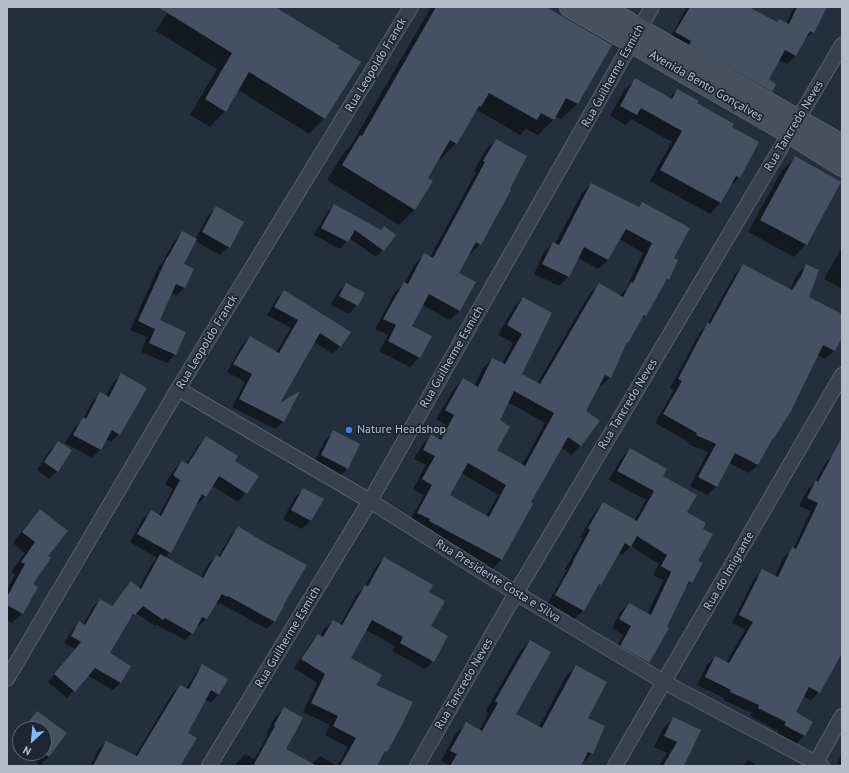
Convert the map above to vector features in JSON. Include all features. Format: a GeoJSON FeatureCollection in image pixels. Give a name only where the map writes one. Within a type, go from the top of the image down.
{"type":"FeatureCollection","features":[{"type":"Feature","properties":{"kind":"main road","name":"Avenida Bento Gonçalves"},"geometry":{"type":"LineString","coordinates":[[570,7],[636,36],[793,127],[842,166]]}},
{"type":"Feature","properties":{"kind":"main road","name":"Avenida Bento Gonçalves"},"geometry":{"type":"LineString","coordinates":[[603,7],[636,36]]}},
{"type":"Feature","properties":{"kind":"main road","name":"Avenida Bento Gonçalves"},"geometry":{"type":"LineString","coordinates":[[793,127],[842,145]]}},
{"type":"Feature","properties":{"kind":"street","name":"Rua Leopoldo Franck"},"geometry":{"type":"LineString","coordinates":[[7,679],[178,389],[411,7]]}},
{"type":"Feature","properties":{"kind":"street","name":"Rua Guilherme Esmich"},"geometry":{"type":"LineString","coordinates":[[209,766],[370,501],[652,7]]}},
{"type":"Feature","properties":{"kind":"street","name":"Rua Tancredo Neves"},"geometry":{"type":"LineString","coordinates":[[417,766],[516,593],[842,45]]}},
{"type":"Feature","properties":{"kind":"street","name":"Rua do Imigrante"},"geometry":{"type":"LineString","coordinates":[[615,766],[842,375]]}},
{"type":"Feature","properties":{"kind":"street","name":"Rua Presidente Costa e Silva"},"geometry":{"type":"LineString","coordinates":[[178,389],[370,501],[516,593],[664,682],[817,765]]}},
{"type":"Feature","properties":{"kind":"street"},"geometry":{"type":"LineString","coordinates":[[817,765],[842,716]]}},
{"type":"Feature","properties":{"kind":"building"},"geometry":{"type":"Polygon","coordinates":[[[158,7],[275,7],[339,46],[338,48],[361,62],[325,119],[249,72],[226,112],[205,99],[232,53],[158,7]]]}},
{"type":"Feature","properties":{"kind":"building"},"geometry":{"type":"Polygon","coordinates":[[[436,7],[546,7],[612,45],[578,104],[566,98],[554,120],[541,113],[537,120],[489,93],[481,107],[479,106],[457,144],[450,140],[428,178],[433,181],[415,210],[342,165],[360,135],[362,136],[436,7]]]}},
{"type":"Feature","properties":{"kind":"building"},"geometry":{"type":"Polygon","coordinates":[[[690,7],[749,7],[777,22],[779,19],[789,24],[797,7],[827,7],[814,33],[810,31],[796,56],[785,50],[769,79],[776,84],[772,92],[689,45],[691,41],[675,32],[690,7]]]}},
{"type":"Feature","properties":{"kind":"building"},"geometry":{"type":"Polygon","coordinates":[[[635,78],[672,99],[677,89],[699,101],[697,103],[734,124],[732,127],[759,142],[740,178],[736,176],[721,203],[660,170],[682,131],[641,108],[637,115],[620,106],[635,78]]]}},
{"type":"Feature","properties":{"kind":"building"},"geometry":{"type":"Polygon","coordinates":[[[496,139],[527,156],[510,189],[511,190],[481,245],[476,242],[459,273],[476,282],[460,311],[429,294],[412,326],[432,336],[420,358],[388,341],[396,325],[383,319],[404,282],[408,284],[424,253],[433,258],[496,139]]]}},
{"type":"Feature","properties":{"kind":"building"},"geometry":{"type":"Polygon","coordinates":[[[795,156],[841,182],[807,245],[760,220],[795,156]]]}},
{"type":"Feature","properties":{"kind":"building"},"geometry":{"type":"Polygon","coordinates":[[[591,183],[639,207],[642,202],[690,228],[674,258],[678,260],[669,280],[667,279],[646,316],[644,315],[628,343],[627,342],[611,378],[605,375],[586,411],[600,421],[581,446],[568,437],[531,502],[533,504],[502,560],[417,513],[432,485],[422,479],[435,456],[423,450],[431,434],[441,440],[454,415],[445,410],[463,378],[478,387],[492,358],[505,364],[522,334],[507,325],[523,297],[552,313],[522,374],[540,384],[599,283],[623,297],[631,282],[633,283],[652,243],[626,229],[608,260],[584,247],[569,277],[542,264],[553,242],[559,245],[591,183]],[[514,391],[500,420],[510,427],[497,450],[525,466],[554,413],[514,391]],[[468,463],[450,495],[489,517],[506,485],[468,463]]]}},
{"type":"Feature","properties":{"kind":"building"},"geometry":{"type":"Polygon","coordinates":[[[334,204],[381,230],[384,226],[396,235],[384,251],[355,230],[348,242],[321,228],[334,204]]]}},
{"type":"Feature","properties":{"kind":"building"},"geometry":{"type":"Polygon","coordinates":[[[216,206],[244,222],[230,248],[202,232],[216,206]]]}},
{"type":"Feature","properties":{"kind":"building"},"geometry":{"type":"Polygon","coordinates":[[[182,231],[197,239],[184,264],[194,269],[185,288],[176,284],[160,320],[186,332],[176,355],[149,343],[155,329],[138,321],[167,257],[182,231]]]}},
{"type":"Feature","properties":{"kind":"building"},"geometry":{"type":"Polygon","coordinates":[[[743,264],[792,290],[801,276],[806,264],[819,270],[809,297],[842,314],[842,338],[835,351],[823,345],[791,411],[773,438],[758,465],[735,453],[717,487],[698,477],[716,444],[696,435],[697,433],[663,414],[682,381],[678,379],[708,322],[710,324],[743,264]]]}},
{"type":"Feature","properties":{"kind":"building"},"geometry":{"type":"Polygon","coordinates":[[[346,283],[365,293],[358,306],[339,296],[346,283]]]}},
{"type":"Feature","properties":{"kind":"building"},"geometry":{"type":"Polygon","coordinates":[[[284,290],[351,332],[341,347],[320,333],[280,403],[300,391],[284,422],[239,399],[252,374],[233,364],[250,336],[279,353],[298,320],[274,307],[284,290]]]}},
{"type":"Feature","properties":{"kind":"building"},"geometry":{"type":"Polygon","coordinates":[[[121,373],[147,388],[120,435],[112,430],[101,450],[73,435],[83,417],[86,419],[100,392],[109,397],[121,373]]]}},
{"type":"Feature","properties":{"kind":"building"},"geometry":{"type":"Polygon","coordinates":[[[333,430],[360,444],[348,469],[321,455],[333,430]]]}},
{"type":"Feature","properties":{"kind":"building"},"geometry":{"type":"Polygon","coordinates":[[[206,436],[238,456],[235,461],[259,476],[247,494],[219,476],[206,497],[202,494],[171,553],[137,534],[151,510],[161,516],[180,480],[173,475],[182,461],[188,464],[206,436]]]}},
{"type":"Feature","properties":{"kind":"building"},"geometry":{"type":"Polygon","coordinates":[[[842,437],[842,653],[820,693],[809,687],[796,712],[813,722],[805,736],[784,725],[786,722],[758,708],[759,705],[730,692],[731,690],[705,677],[715,656],[729,663],[753,622],[739,615],[762,569],[778,577],[792,547],[796,549],[818,503],[807,498],[816,480],[818,482],[842,437]]]}},
{"type":"Feature","properties":{"kind":"building"},"geometry":{"type":"Polygon","coordinates":[[[58,441],[72,450],[58,472],[44,462],[58,441]]]}},
{"type":"Feature","properties":{"kind":"building"},"geometry":{"type":"Polygon","coordinates":[[[630,448],[667,469],[663,476],[697,495],[687,512],[706,523],[703,529],[713,534],[698,561],[703,563],[692,583],[689,581],[667,627],[669,628],[649,663],[620,646],[631,626],[619,619],[629,603],[651,615],[671,572],[661,566],[667,555],[637,536],[631,547],[625,543],[584,611],[555,595],[590,530],[588,528],[603,502],[637,521],[654,491],[617,471],[630,448]]]}},
{"type":"Feature","properties":{"kind":"building"},"geometry":{"type":"Polygon","coordinates":[[[303,488],[324,499],[311,521],[291,510],[303,488]]]}},
{"type":"Feature","properties":{"kind":"building"},"geometry":{"type":"Polygon","coordinates":[[[40,509],[68,531],[48,556],[51,558],[33,584],[38,587],[23,614],[7,605],[7,597],[25,564],[21,562],[35,542],[22,532],[40,509]]]}},
{"type":"Feature","properties":{"kind":"building"},"geometry":{"type":"Polygon","coordinates":[[[238,526],[262,541],[307,565],[275,622],[222,594],[207,619],[202,617],[193,634],[165,618],[163,620],[143,606],[135,615],[133,614],[110,653],[131,666],[121,683],[95,668],[75,692],[54,674],[81,642],[71,636],[79,621],[85,625],[100,599],[112,606],[131,581],[141,589],[160,554],[203,578],[216,555],[220,557],[238,526]]]}},
{"type":"Feature","properties":{"kind":"building"},"geometry":{"type":"Polygon","coordinates":[[[384,557],[433,585],[429,592],[445,601],[431,626],[448,636],[434,662],[400,643],[403,637],[372,620],[351,658],[382,675],[376,685],[413,702],[387,752],[385,751],[377,766],[340,766],[356,738],[333,726],[338,716],[311,703],[325,674],[301,659],[318,634],[323,637],[333,620],[342,625],[365,585],[368,586],[384,557]]]}},
{"type":"Feature","properties":{"kind":"building"},"geometry":{"type":"Polygon","coordinates":[[[530,640],[551,652],[516,714],[542,728],[576,665],[607,682],[588,718],[605,726],[593,754],[588,752],[581,766],[450,766],[457,754],[450,751],[466,722],[482,731],[498,703],[495,701],[530,640]]]}},
{"type":"Feature","properties":{"kind":"building"},"geometry":{"type":"Polygon","coordinates":[[[202,664],[228,679],[219,695],[211,690],[188,733],[197,738],[180,766],[93,766],[106,741],[137,756],[180,685],[189,689],[202,664]]]}},
{"type":"Feature","properties":{"kind":"building"},"geometry":{"type":"Polygon","coordinates":[[[284,707],[303,718],[286,749],[317,766],[253,766],[284,707]]]}},
{"type":"Feature","properties":{"kind":"building"},"geometry":{"type":"Polygon","coordinates":[[[37,711],[51,721],[29,721],[37,711]]]}},
{"type":"Feature","properties":{"kind":"building"},"geometry":{"type":"Polygon","coordinates":[[[673,717],[701,730],[684,766],[663,766],[677,742],[664,736],[673,717]]]}},
{"type":"Feature","properties":{"kind":"building"},"geometry":{"type":"Polygon","coordinates":[[[52,722],[67,733],[52,753],[52,722]]]}},
{"type":"Feature","properties":{"kind":"place","name":"Nature Headshop"},"geometry":{"type":"Point","coordinates":[349,430]}}]}
